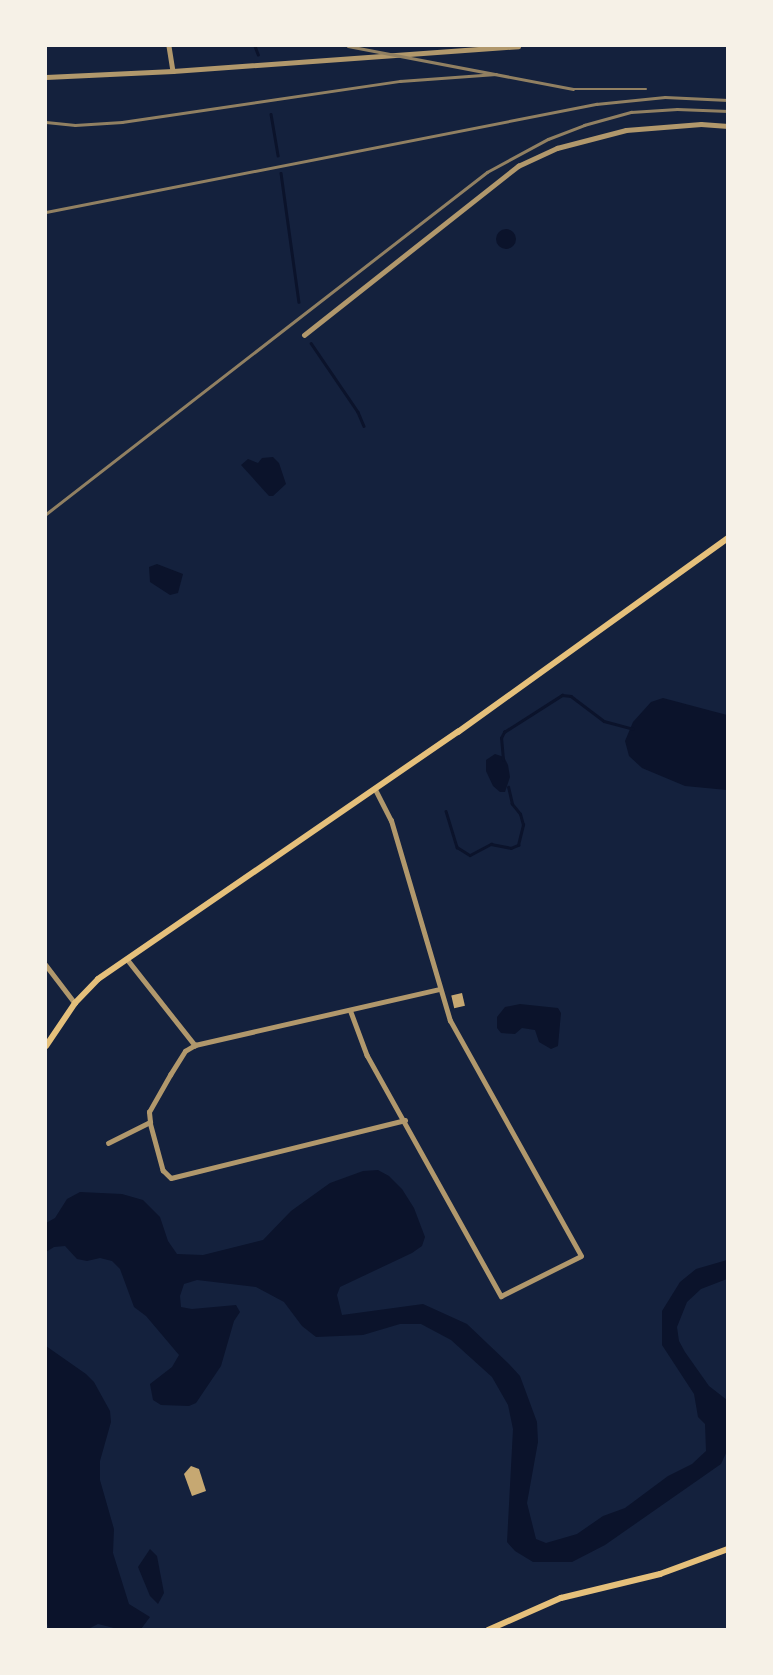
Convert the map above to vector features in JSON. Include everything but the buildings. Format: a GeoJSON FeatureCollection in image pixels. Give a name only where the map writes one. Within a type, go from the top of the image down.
{"type":"FeatureCollection","features":[{"type":"Feature","properties":{"kind":"main road"},"geometry":{"type":"LineString","coordinates":[[46,1046],[75,1003],[98,979],[126,958],[458,732],[727,538]]}},
{"type":"Feature","properties":{"kind":"main road"},"geometry":{"type":"LineString","coordinates":[[488,1629],[561,1598],[660,1574],[727,1549]]}},
{"type":"Feature","properties":{"kind":"street"},"geometry":{"type":"LineString","coordinates":[[169,46],[173,71]]}},
{"type":"Feature","properties":{"kind":"street"},"geometry":{"type":"LineString","coordinates":[[46,77],[173,71],[518,46]]}},
{"type":"Feature","properties":{"kind":"street"},"geometry":{"type":"LineString","coordinates":[[304,335],[518,166],[556,148],[625,130],[701,124],[727,126]]}},
{"type":"Feature","properties":{"kind":"street"},"geometry":{"type":"LineString","coordinates":[[351,1012],[368,1055],[501,1296],[581,1256],[450,1021],[391,821],[374,788]]}},
{"type":"Feature","properties":{"kind":"street"},"geometry":{"type":"LineString","coordinates":[[126,958],[195,1045]]}},
{"type":"Feature","properties":{"kind":"street"},"geometry":{"type":"LineString","coordinates":[[46,965],[75,1003]]}},
{"type":"Feature","properties":{"kind":"street"},"geometry":{"type":"LineString","coordinates":[[405,1120],[171,1178],[163,1170],[149,1112],[185,1051],[195,1045],[351,1012],[440,989]]}},
{"type":"Feature","properties":{"kind":"street"},"geometry":{"type":"LineString","coordinates":[[108,1143],[150,1122]]}},
{"type":"Feature","properties":{"kind":"water"},"geometry":{"type":"Polygon","coordinates":[[[502,229],[510,229],[516,239],[510,249],[502,249],[496,243],[496,235],[502,229]]]}},
{"type":"Feature","properties":{"kind":"water"},"geometry":{"type":"Polygon","coordinates":[[[273,457],[279,463],[286,484],[273,496],[269,496],[241,465],[248,459],[258,463],[262,458],[273,457]]]}},
{"type":"Feature","properties":{"kind":"water"},"geometry":{"type":"Polygon","coordinates":[[[157,564],[183,574],[178,593],[170,595],[150,582],[149,567],[157,564]]]}},
{"type":"Feature","properties":{"kind":"water"},"geometry":{"type":"Polygon","coordinates":[[[663,698],[727,715],[727,790],[685,786],[642,768],[629,756],[625,741],[633,722],[651,702],[663,698]]]}},
{"type":"Feature","properties":{"kind":"water"},"geometry":{"type":"Polygon","coordinates":[[[495,754],[504,757],[508,765],[510,777],[505,792],[500,792],[493,786],[486,771],[486,760],[495,754]]]}},
{"type":"Feature","properties":{"kind":"water"},"geometry":{"type":"Polygon","coordinates":[[[520,1004],[558,1008],[561,1013],[558,1046],[551,1049],[539,1042],[535,1030],[522,1028],[515,1034],[501,1033],[497,1028],[497,1017],[505,1007],[520,1004]]]}},
{"type":"Feature","properties":{"kind":"water"},"geometry":{"type":"Polygon","coordinates":[[[378,1170],[389,1176],[402,1189],[414,1208],[425,1237],[422,1246],[412,1253],[340,1287],[337,1295],[342,1315],[423,1304],[467,1324],[520,1376],[537,1422],[538,1442],[527,1503],[536,1539],[546,1543],[577,1534],[603,1516],[625,1508],[668,1476],[692,1464],[706,1451],[705,1424],[698,1417],[694,1394],[662,1345],[662,1311],[680,1282],[696,1269],[727,1260],[727,1279],[701,1289],[687,1302],[677,1327],[679,1341],[685,1352],[709,1386],[727,1400],[727,1451],[721,1464],[605,1545],[572,1562],[533,1562],[515,1551],[507,1542],[513,1429],[508,1405],[492,1377],[451,1340],[421,1324],[400,1324],[363,1335],[316,1337],[302,1326],[284,1302],[256,1287],[197,1280],[184,1284],[180,1296],[181,1307],[192,1309],[236,1305],[240,1312],[234,1321],[221,1366],[196,1403],[189,1406],[161,1405],[153,1400],[150,1384],[172,1367],[179,1355],[146,1316],[134,1307],[120,1269],[112,1261],[100,1258],[87,1261],[77,1259],[65,1246],[54,1247],[46,1252],[46,1223],[55,1218],[67,1199],[80,1192],[122,1194],[143,1200],[160,1217],[168,1241],[177,1254],[203,1255],[263,1240],[291,1211],[330,1183],[363,1171],[378,1170]]]}},
{"type":"Feature","properties":{"kind":"water"},"geometry":{"type":"Polygon","coordinates":[[[46,1346],[94,1382],[110,1411],[111,1422],[100,1461],[100,1480],[114,1529],[113,1553],[129,1604],[150,1617],[141,1629],[118,1629],[98,1624],[88,1629],[49,1629],[46,1620],[46,1346]]]}},
{"type":"Feature","properties":{"kind":"water"},"geometry":{"type":"Polygon","coordinates":[[[150,1549],[157,1556],[164,1593],[158,1604],[150,1596],[138,1567],[150,1549]]]}},
{"type":"Feature","properties":{"kind":"waterway"},"geometry":{"type":"LineString","coordinates":[[255,46],[258,54]]}},
{"type":"Feature","properties":{"kind":"waterway"},"geometry":{"type":"LineString","coordinates":[[271,114],[278,155]]}},
{"type":"Feature","properties":{"kind":"waterway"},"geometry":{"type":"LineString","coordinates":[[281,173],[299,302]]}},
{"type":"Feature","properties":{"kind":"waterway"},"geometry":{"type":"LineString","coordinates":[[311,343],[358,412],[364,426]]}},
{"type":"Feature","properties":{"kind":"waterway"},"geometry":{"type":"LineString","coordinates":[[503,760],[501,738],[504,732],[562,695],[571,696],[604,721],[633,729]]}},
{"type":"Feature","properties":{"kind":"waterway"},"geometry":{"type":"LineString","coordinates":[[446,811],[457,847],[470,855],[491,844],[511,848],[518,845],[523,825],[520,814],[512,804],[508,787]]}},
{"type":"Feature","properties":{"kind":"railway"},"geometry":{"type":"LineString","coordinates":[[348,46],[573,89],[646,89]]}},
{"type":"Feature","properties":{"kind":"railway"},"geometry":{"type":"LineString","coordinates":[[46,122],[75,125],[122,122],[400,81],[496,74]]}},
{"type":"Feature","properties":{"kind":"railway"},"geometry":{"type":"LineString","coordinates":[[46,212],[596,104],[665,97],[728,100]]}},
{"type":"Feature","properties":{"kind":"railway"},"geometry":{"type":"LineString","coordinates":[[46,514],[487,172],[548,139],[584,125],[631,112],[677,109],[728,111]]}}]}
